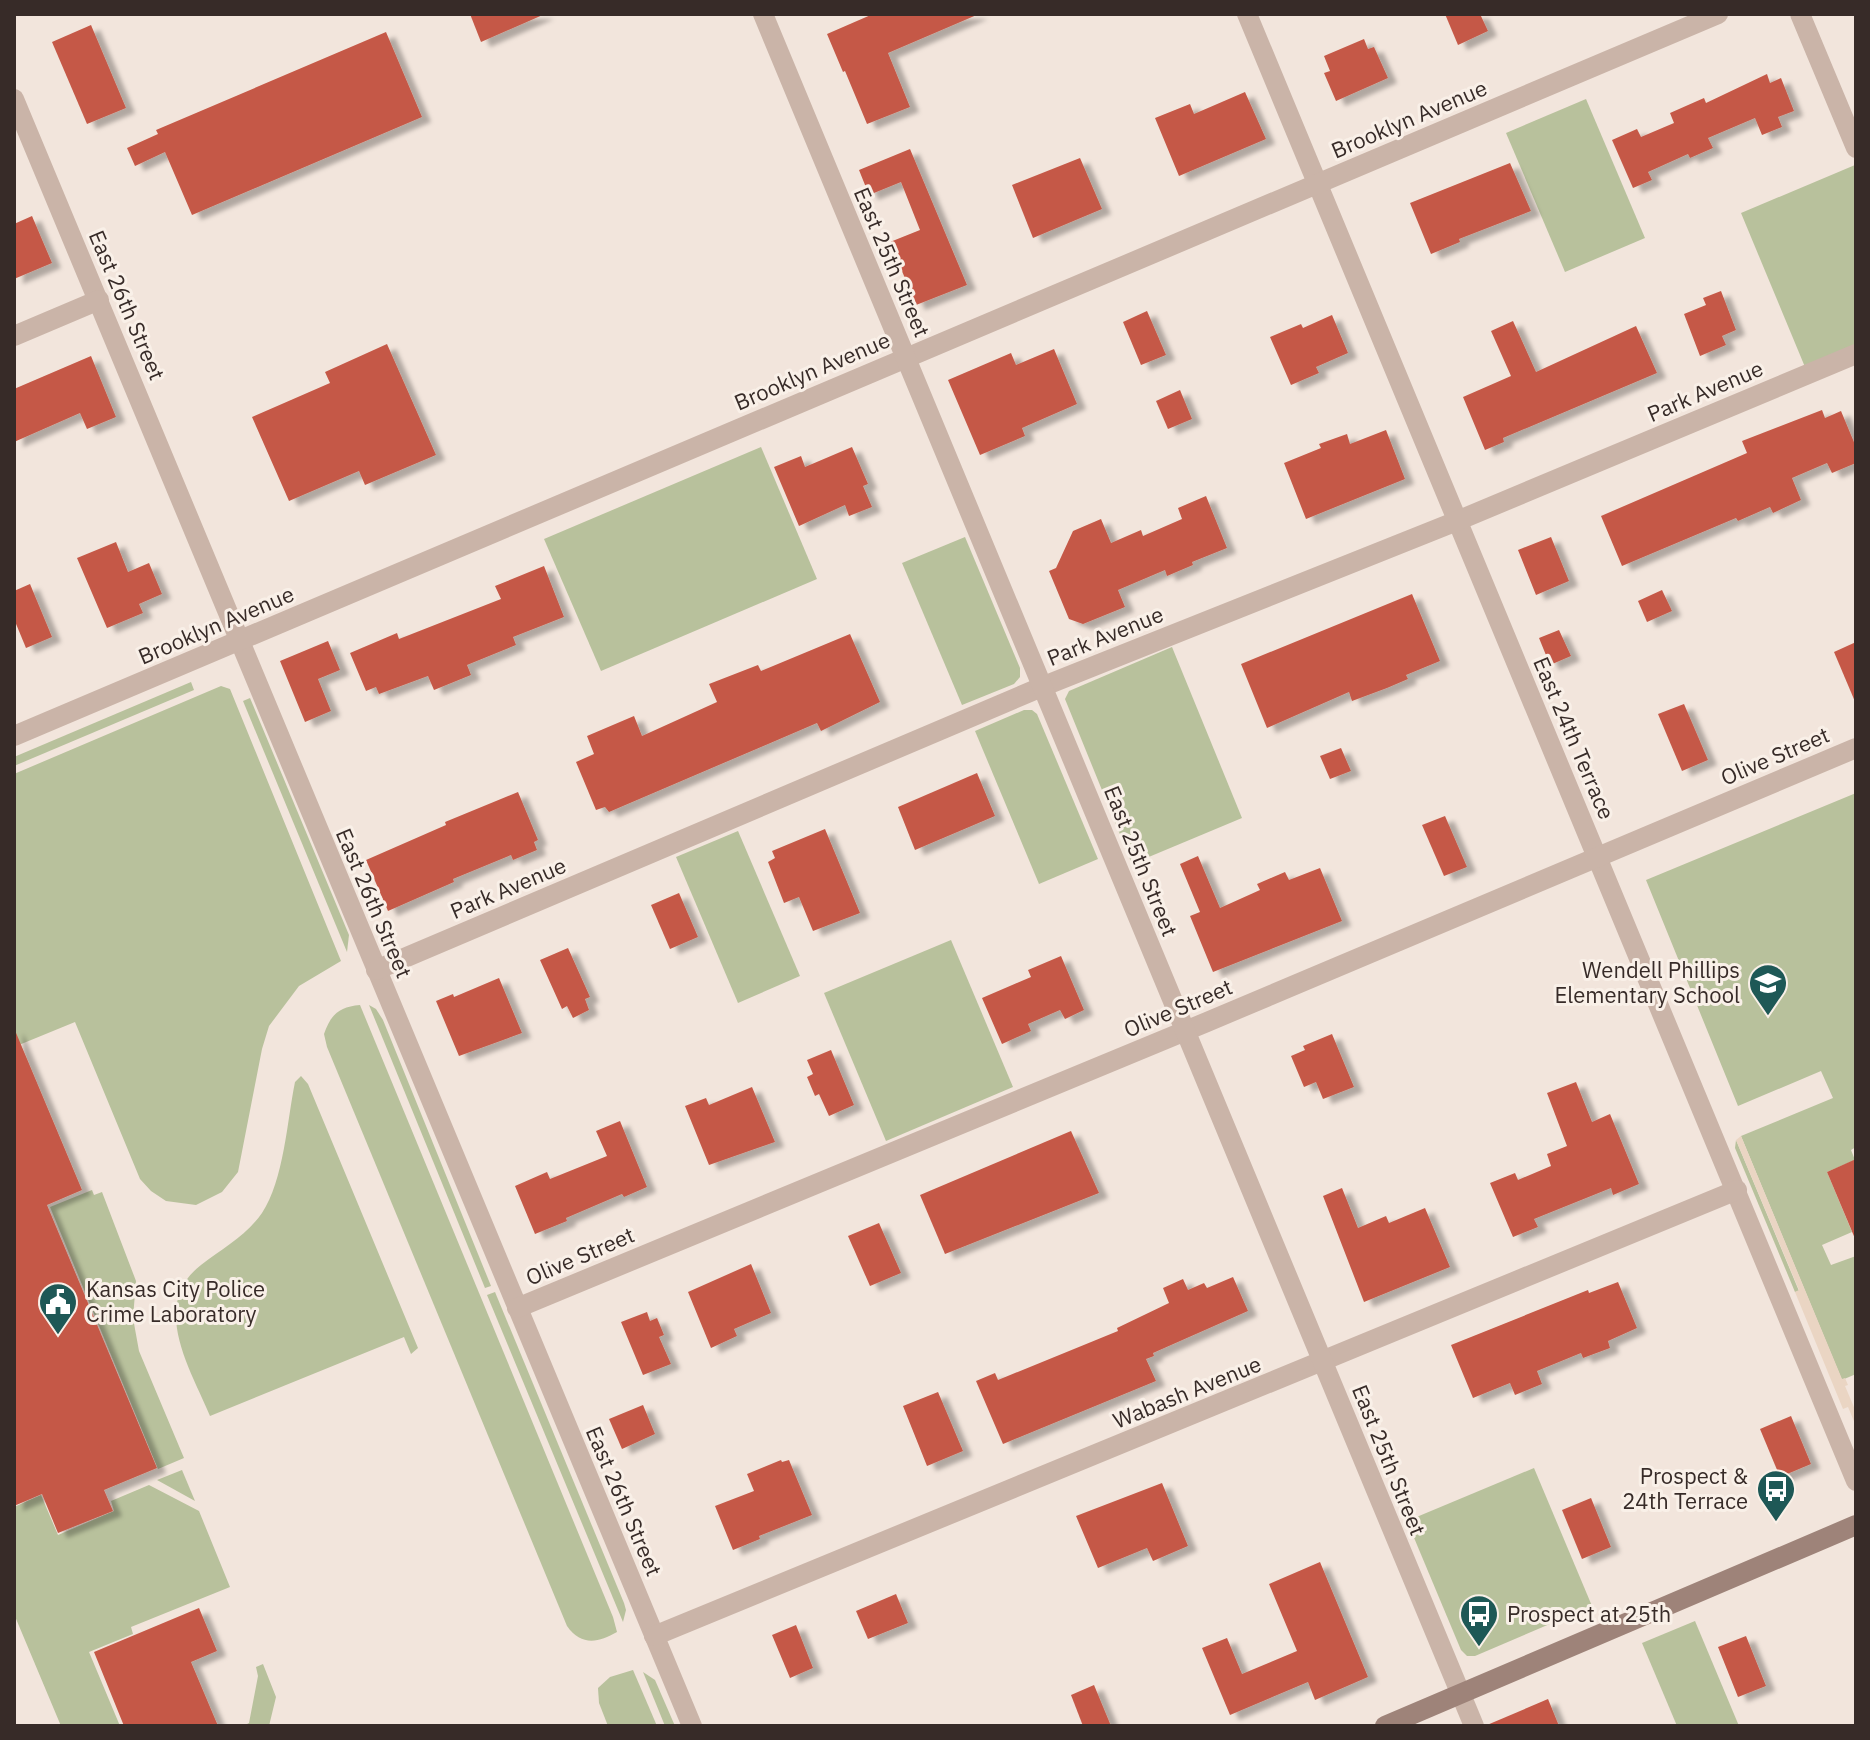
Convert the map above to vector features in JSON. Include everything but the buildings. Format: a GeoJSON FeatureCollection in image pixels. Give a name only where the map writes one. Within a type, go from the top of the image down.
{"type":"FeatureCollection","features":[{"type":"Feature","properties":{"kind":"main road"},"geometry":{"type":"LineString","coordinates":[[1385,1726],[1856,1525]]}},
{"type":"Feature","properties":{"kind":"street","name":"East 25th Street"},"geometry":{"type":"LineString","coordinates":[[763,14],[1474,1726]]}},
{"type":"Feature","properties":{"kind":"street","name":"East 24th Terrace"},"geometry":{"type":"LineString","coordinates":[[1247,14],[1856,1481]]}},
{"type":"Feature","properties":{"kind":"street","name":"Brooklyn Avenue"},"geometry":{"type":"LineString","coordinates":[[14,736],[1718,14]]}},
{"type":"Feature","properties":{"kind":"street"},"geometry":{"type":"LineString","coordinates":[[1800,14],[1856,148]]}},
{"type":"Feature","properties":{"kind":"street","name":"East 26th Street"},"geometry":{"type":"LineString","coordinates":[[14,99],[692,1726]]}},
{"type":"Feature","properties":{"kind":"street"},"geometry":{"type":"LineString","coordinates":[[14,336],[99,300]]}},
{"type":"Feature","properties":{"kind":"street","name":"Park Avenue"},"geometry":{"type":"LineString","coordinates":[[376,970],[1044,686],[1457,521],[1856,354]]}},
{"type":"Feature","properties":{"kind":"street","name":"Olive Street"},"geometry":{"type":"LineString","coordinates":[[517,1308],[1186,1031],[1856,748]]}},
{"type":"Feature","properties":{"kind":"street","name":"Wabash Avenue"},"geometry":{"type":"LineString","coordinates":[[654,1636],[1737,1190]]}},
{"type":"Feature","properties":{"kind":"green space"},"geometry":{"type":"Polygon","coordinates":[[[1586,99],[1645,238],[1565,272],[1506,133],[1586,99]]]}},
{"type":"Feature","properties":{"kind":"green space"},"geometry":{"type":"Polygon","coordinates":[[[1855,165],[1856,346],[1805,367],[1741,213],[1855,165]]]}},
{"type":"Feature","properties":{"kind":"green space"},"geometry":{"type":"Polygon","coordinates":[[[761,447],[817,579],[601,671],[544,539],[761,447]]]}},
{"type":"Feature","properties":{"kind":"green space"},"geometry":{"type":"Polygon","coordinates":[[[965,537],[1020,668],[1020,677],[1014,684],[962,705],[902,563],[965,537]]]}},
{"type":"Feature","properties":{"kind":"green space"},"geometry":{"type":"Polygon","coordinates":[[[1172,647],[1242,818],[1132,864],[1065,699],[1069,691],[1172,647]]]}},
{"type":"Feature","properties":{"kind":"green space"},"geometry":{"type":"Polygon","coordinates":[[[191,682],[194,690],[14,766],[14,757],[191,682]]]}},
{"type":"Feature","properties":{"kind":"green space"},"geometry":{"type":"Polygon","coordinates":[[[221,686],[230,689],[341,961],[299,986],[269,1026],[238,1172],[222,1192],[196,1205],[166,1201],[140,1179],[75,1022],[14,1047],[14,774],[221,686]]]}},
{"type":"Feature","properties":{"kind":"green space"},"geometry":{"type":"Polygon","coordinates":[[[250,698],[349,935],[347,952],[243,701],[250,698]]]}},
{"type":"Feature","properties":{"kind":"green space"},"geometry":{"type":"Polygon","coordinates":[[[1024,710],[1037,714],[1098,859],[1039,884],[975,731],[1024,710]]]}},
{"type":"Feature","properties":{"kind":"green space","name":"Wendell Phillips Elementary School"},"geometry":{"type":"Polygon","coordinates":[[[1856,793],[1856,1147],[1851,1150],[1855,1160],[1827,1172],[1852,1232],[1822,1245],[1831,1265],[1856,1256],[1856,1374],[1842,1380],[1741,1136],[1833,1098],[1821,1071],[1738,1106],[1646,880],[1856,793]]]}},
{"type":"Feature","properties":{"kind":"green space"},"geometry":{"type":"Polygon","coordinates":[[[738,831],[800,976],[738,1003],[676,857],[738,831]]]}},
{"type":"Feature","properties":{"kind":"green space"},"geometry":{"type":"Polygon","coordinates":[[[951,940],[1013,1087],[886,1141],[824,993],[951,940]]]}},
{"type":"Feature","properties":{"kind":"green space"},"geometry":{"type":"Polygon","coordinates":[[[360,1005],[613,1617],[617,1632],[603,1639],[584,1640],[567,1626],[327,1047],[324,1034],[333,1017],[341,1010],[360,1005]]]}},
{"type":"Feature","properties":{"kind":"green space"},"geometry":{"type":"Polygon","coordinates":[[[369,1005],[383,1020],[491,1286],[485,1288],[369,1005]]]}},
{"type":"Feature","properties":{"kind":"green space"},"geometry":{"type":"Polygon","coordinates":[[[301,1076],[308,1084],[418,1348],[411,1354],[404,1337],[210,1416],[179,1338],[176,1318],[178,1299],[186,1281],[201,1265],[241,1235],[262,1213],[275,1184],[295,1082],[301,1076]]]}},
{"type":"Feature","properties":{"kind":"green space"},"geometry":{"type":"Polygon","coordinates":[[[1736,1140],[1799,1291],[1795,1292],[1735,1148],[1736,1140]]]}},
{"type":"Feature","properties":{"kind":"green space"},"geometry":{"type":"Polygon","coordinates":[[[92,1190],[94,1195],[102,1192],[136,1281],[133,1318],[139,1351],[184,1458],[158,1469],[50,1207],[92,1190]]]}},
{"type":"Feature","properties":{"kind":"green space"},"geometry":{"type":"Polygon","coordinates":[[[495,1292],[624,1603],[623,1622],[487,1295],[495,1292]]]}},
{"type":"Feature","properties":{"kind":"green space"},"geometry":{"type":"Polygon","coordinates":[[[1534,1468],[1592,1606],[1475,1656],[1467,1656],[1461,1650],[1407,1521],[1534,1468]]]}},
{"type":"Feature","properties":{"kind":"green space"},"geometry":{"type":"Polygon","coordinates":[[[182,1470],[195,1501],[157,1480],[182,1470]]]}},
{"type":"Feature","properties":{"kind":"green space"},"geometry":{"type":"Polygon","coordinates":[[[149,1485],[199,1511],[230,1587],[131,1627],[133,1634],[89,1652],[120,1726],[61,1726],[14,1614],[14,1507],[41,1495],[58,1535],[114,1511],[111,1501],[149,1485]]]}},
{"type":"Feature","properties":{"kind":"green space"},"geometry":{"type":"Polygon","coordinates":[[[1695,1621],[1739,1726],[1677,1726],[1642,1643],[1695,1621]]]}},
{"type":"Feature","properties":{"kind":"green space"},"geometry":{"type":"Polygon","coordinates":[[[263,1664],[276,1697],[269,1726],[243,1726],[249,1723],[258,1676],[256,1667],[263,1664]]]}},
{"type":"Feature","properties":{"kind":"green space"},"geometry":{"type":"Polygon","coordinates":[[[633,1670],[657,1726],[608,1726],[599,1703],[598,1688],[610,1677],[633,1670]]]}},
{"type":"Feature","properties":{"kind":"green space"},"geometry":{"type":"Polygon","coordinates":[[[643,1672],[655,1680],[675,1726],[665,1726],[643,1672]]]}},
{"type":"Feature","properties":{"kind":"shaded area"},"geometry":{"type":"Polygon","coordinates":[[[1741,1136],[1842,1379],[1845,1378],[1848,1385],[1845,1386],[1856,1412],[1856,1426],[1848,1407],[1843,1409],[1795,1292],[1799,1290],[1736,1140],[1741,1136]]]}},
{"type":"Feature","properties":{"kind":"place","name":"Wendell Phillips Elementary School"},"geometry":{"type":"Point","coordinates":[1768,1017]}},
{"type":"Feature","properties":{"kind":"place","name":"Kansas City Police Crime Laboratory"},"geometry":{"type":"Point","coordinates":[58,1336]}},
{"type":"Feature","properties":{"kind":"place","name":"Prospect & 24th Terrace"},"geometry":{"type":"Point","coordinates":[1776,1523]}},
{"type":"Feature","properties":{"kind":"place","name":"Prospect at 25th"},"geometry":{"type":"Point","coordinates":[1479,1648]}}]}
